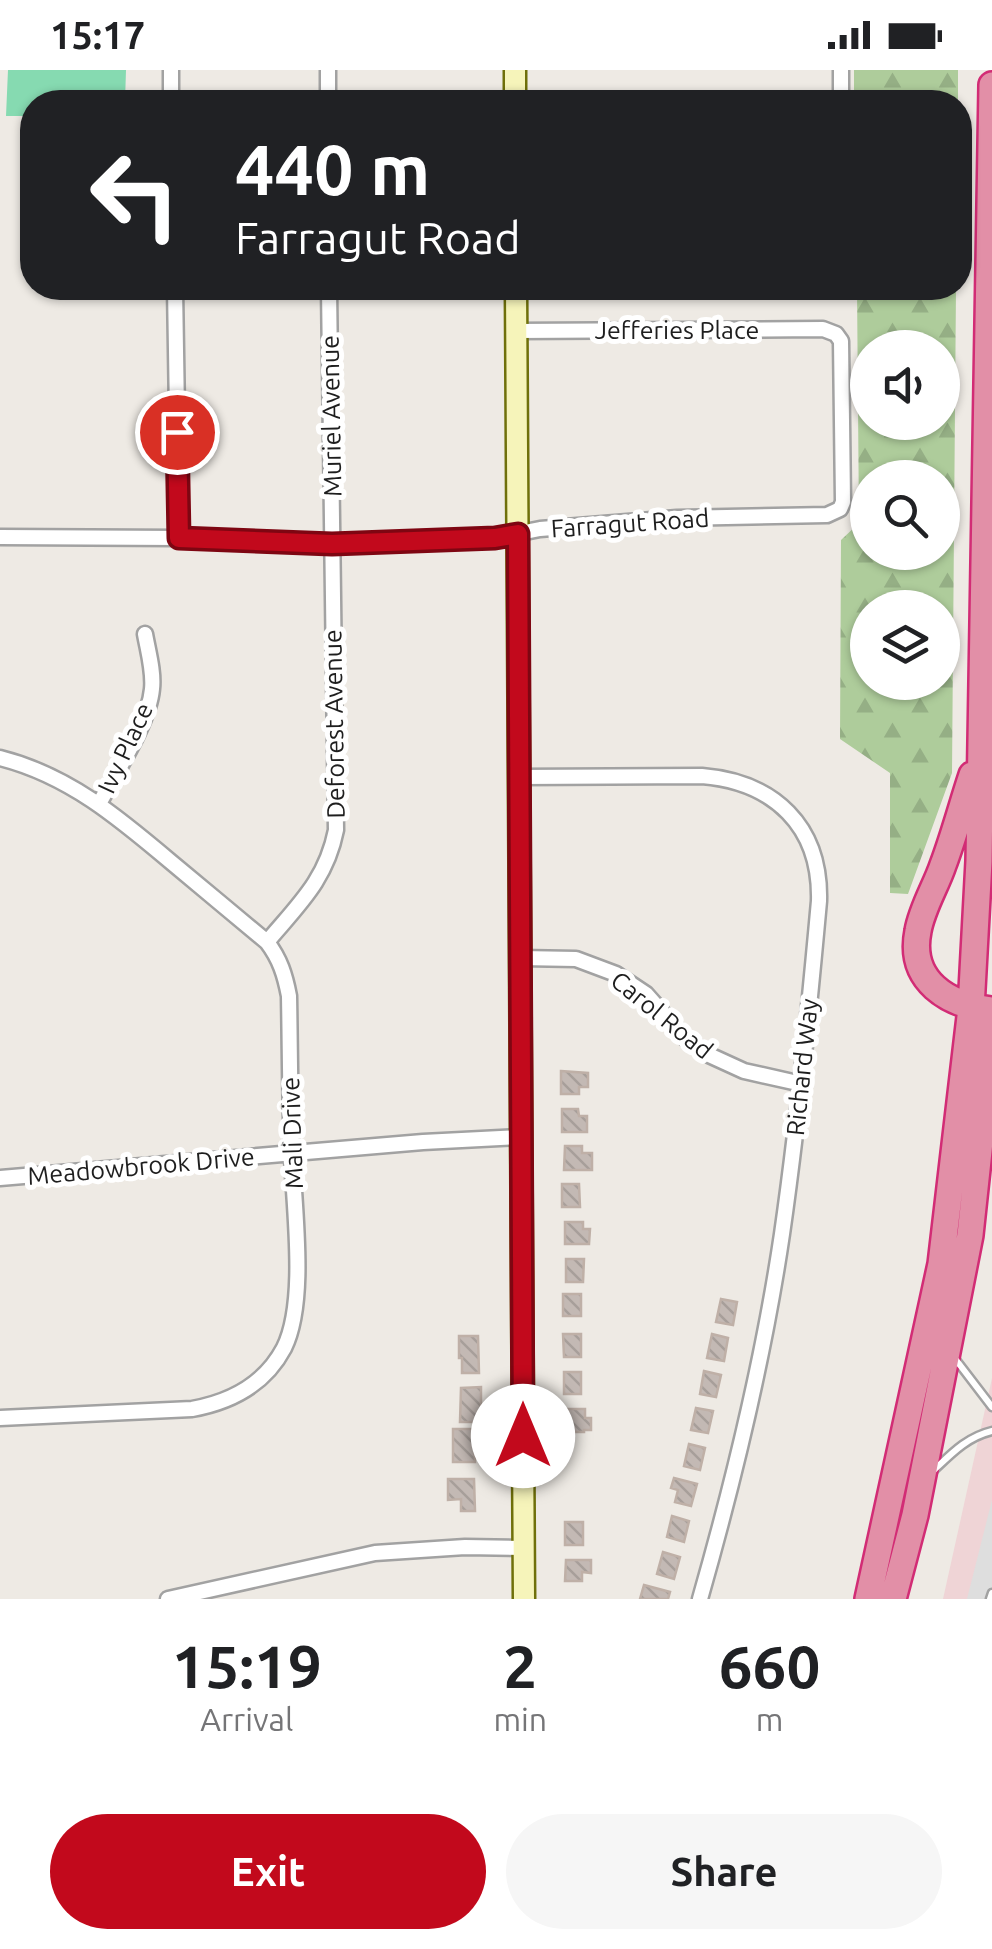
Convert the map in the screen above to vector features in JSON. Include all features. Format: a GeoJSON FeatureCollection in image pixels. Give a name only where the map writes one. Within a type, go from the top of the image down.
{"type":"FeatureCollection","features":[{"type":"Feature","properties":{"kind":"highway"},"geometry":{"type":"LineString","coordinates":[[893,1599],[922,1482],[970,1235],[984,1025],[979,862],[992,85]]}},
{"type":"Feature","properties":{"kind":"highway"},"geometry":{"type":"LineString","coordinates":[[980,748],[944,864],[918,928],[916,950],[921,968],[935,989],[984,1025]]}},
{"type":"Feature","properties":{"kind":"highway"},"geometry":{"type":"LineString","coordinates":[[868,1599],[941,1264],[955,1163],[984,1025]]}},
{"type":"Feature","properties":{"kind":"highway"},"geometry":{"type":"LineString","coordinates":[[970,1235],[992,1175]]}},
{"type":"Feature","properties":{"kind":"street"},"geometry":{"type":"LineString","coordinates":[[175,300],[179,538]]}},
{"type":"Feature","properties":{"kind":"street","name":"Muriel Avenue"},"geometry":{"type":"LineString","coordinates":[[330,300],[332,544]]}},
{"type":"Feature","properties":{"kind":"street"},"geometry":{"type":"LineString","coordinates":[[516,300],[524,1599]]}},
{"type":"Feature","properties":{"kind":"street","name":"Jefferies Place"},"geometry":{"type":"LineString","coordinates":[[516,331],[823,329],[836,334],[841,341],[840,509]]}},
{"type":"Feature","properties":{"kind":"street","name":"Farragut Road"},"geometry":{"type":"LineString","coordinates":[[0,537],[332,544],[495,538],[540,529],[677,518],[826,516],[840,509]]}},
{"type":"Feature","properties":{"kind":"street","name":"Deforest Avenue"},"geometry":{"type":"LineString","coordinates":[[267,942],[316,884],[326,867],[336,830],[332,544]]}},
{"type":"Feature","properties":{"kind":"street","name":"Ivy Place"},"geometry":{"type":"LineString","coordinates":[[100,804],[150,701],[153,685],[145,634]]}},
{"type":"Feature","properties":{"kind":"street","name":"Mali Drive"},"geometry":{"type":"LineString","coordinates":[[0,758],[62,782],[100,804],[267,942],[278,956],[288,996],[296,1276],[286,1344],[266,1373],[234,1397],[214,1406],[192,1409],[0,1418]]}},
{"type":"Feature","properties":{"kind":"street","name":"Richard Way"},"geometry":{"type":"LineString","coordinates":[[519,777],[726,778],[747,784],[768,795],[799,826],[810,844],[819,882],[802,1084],[781,1238],[730,1490],[700,1599]]}},
{"type":"Feature","properties":{"kind":"street","name":"Carol Road"},"geometry":{"type":"LineString","coordinates":[[521,958],[576,960],[616,974],[646,994],[686,1039],[709,1055],[744,1071],[802,1084]]}},
{"type":"Feature","properties":{"kind":"street","name":"Meadowbrook Drive"},"geometry":{"type":"LineString","coordinates":[[0,1178],[521,1137]]}},
{"type":"Feature","properties":{"kind":"street"},"geometry":{"type":"LineString","coordinates":[[168,1599],[375,1553],[466,1546],[524,1548]]}},
{"type":"Feature","properties":{"kind":"lane"},"geometry":{"type":"LineString","coordinates":[[948,1349],[992,1407]]}},
{"type":"Feature","properties":{"kind":"lane"},"geometry":{"type":"LineString","coordinates":[[922,1482],[961,1444],[992,1430]]}},
{"type":"Feature","properties":{"kind":"shaded area"},"geometry":{"type":"Polygon","coordinates":[[[992,1378],[992,1599],[943,1599],[992,1378]]]}},
{"type":"Feature","properties":{"kind":"shaded area"},"geometry":{"type":"Polygon","coordinates":[[[992,1500],[992,1599],[967,1599],[992,1500]]]}},
{"type":"Feature","properties":{"kind":"green space"},"geometry":{"type":"Polygon","coordinates":[[[8,70],[126,70],[125,90],[20,90],[20,116],[6,116],[8,70]]]}},
{"type":"Feature","properties":{"kind":"green space"},"geometry":{"type":"Polygon","coordinates":[[[854,70],[958,70],[958,90],[854,90],[854,70]]]}},
{"type":"Feature","properties":{"kind":"green space"},"geometry":{"type":"Polygon","coordinates":[[[857,300],[956,300],[956,330],[857,330],[857,300]]]}},
{"type":"Feature","properties":{"kind":"green space"},"geometry":{"type":"Polygon","coordinates":[[[858,440],[955,440],[955,460],[858,460],[858,440]]]}},
{"type":"Feature","properties":{"kind":"green space"},"geometry":{"type":"Polygon","coordinates":[[[850,532],[850,570],[954,570],[954,590],[850,590],[850,700],[953,700],[952,773],[908,894],[890,893],[890,773],[840,739],[841,540],[850,532]]]}},
{"type":"Feature","properties":{"kind":"building"},"geometry":{"type":"Polygon","coordinates":[[[561,1071],[588,1073],[588,1087],[579,1087],[579,1094],[561,1094],[561,1071]]]}},
{"type":"Feature","properties":{"kind":"building"},"geometry":{"type":"Polygon","coordinates":[[[562,1109],[578,1109],[579,1116],[587,1116],[587,1132],[562,1132],[562,1109]]]}},
{"type":"Feature","properties":{"kind":"building"},"geometry":{"type":"Polygon","coordinates":[[[565,1146],[582,1146],[582,1153],[592,1153],[592,1170],[564,1170],[565,1146]]]}},
{"type":"Feature","properties":{"kind":"building"},"geometry":{"type":"Polygon","coordinates":[[[562,1184],[579,1184],[580,1207],[562,1207],[562,1184]]]}},
{"type":"Feature","properties":{"kind":"building"},"geometry":{"type":"Polygon","coordinates":[[[565,1222],[583,1222],[583,1229],[590,1229],[589,1244],[565,1244],[565,1222]]]}},
{"type":"Feature","properties":{"kind":"building"},"geometry":{"type":"Polygon","coordinates":[[[566,1259],[584,1259],[583,1282],[566,1282],[566,1259]]]}},
{"type":"Feature","properties":{"kind":"building"},"geometry":{"type":"Polygon","coordinates":[[[563,1294],[581,1294],[581,1316],[563,1316],[563,1294]]]}},
{"type":"Feature","properties":{"kind":"building"},"geometry":{"type":"Polygon","coordinates":[[[721,1299],[737,1302],[733,1325],[716,1322],[721,1299]]]}},
{"type":"Feature","properties":{"kind":"building"},"geometry":{"type":"Polygon","coordinates":[[[563,1334],[581,1334],[581,1357],[564,1357],[563,1334]]]}},
{"type":"Feature","properties":{"kind":"building"},"geometry":{"type":"Polygon","coordinates":[[[712,1334],[728,1338],[724,1361],[707,1358],[712,1334]]]}},
{"type":"Feature","properties":{"kind":"building"},"geometry":{"type":"Polygon","coordinates":[[[459,1336],[478,1336],[479,1373],[462,1373],[459,1336]]]}},
{"type":"Feature","properties":{"kind":"building"},"geometry":{"type":"Polygon","coordinates":[[[704,1371],[721,1375],[716,1397],[700,1394],[704,1371]]]}},
{"type":"Feature","properties":{"kind":"building"},"geometry":{"type":"Polygon","coordinates":[[[564,1372],[581,1372],[581,1394],[564,1394],[564,1372]]]}},
{"type":"Feature","properties":{"kind":"building"},"geometry":{"type":"Polygon","coordinates":[[[481,1387],[481,1422],[460,1422],[461,1388],[481,1387]]]}},
{"type":"Feature","properties":{"kind":"building"},"geometry":{"type":"Polygon","coordinates":[[[696,1408],[713,1411],[708,1433],[691,1430],[696,1408]]]}},
{"type":"Feature","properties":{"kind":"building"},"geometry":{"type":"Polygon","coordinates":[[[567,1409],[585,1409],[585,1418],[591,1418],[591,1430],[567,1432],[567,1409]]]}},
{"type":"Feature","properties":{"kind":"building"},"geometry":{"type":"Polygon","coordinates":[[[453,1429],[474,1429],[475,1462],[453,1462],[453,1429]]]}},
{"type":"Feature","properties":{"kind":"building"},"geometry":{"type":"Polygon","coordinates":[[[689,1444],[705,1448],[700,1470],[684,1466],[689,1444]]]}},
{"type":"Feature","properties":{"kind":"building"},"geometry":{"type":"Polygon","coordinates":[[[674,1478],[697,1484],[691,1506],[675,1502],[678,1490],[671,1488],[674,1478]]]}},
{"type":"Feature","properties":{"kind":"building"},"geometry":{"type":"Polygon","coordinates":[[[448,1479],[474,1479],[475,1511],[461,1511],[461,1499],[448,1500],[448,1479]]]}},
{"type":"Feature","properties":{"kind":"building"},"geometry":{"type":"Polygon","coordinates":[[[672,1516],[689,1521],[684,1542],[667,1537],[672,1516]]]}},
{"type":"Feature","properties":{"kind":"building"},"geometry":{"type":"Polygon","coordinates":[[[565,1522],[583,1522],[583,1545],[565,1545],[565,1522]]]}},
{"type":"Feature","properties":{"kind":"building"},"geometry":{"type":"Polygon","coordinates":[[[663,1552],[680,1557],[674,1579],[657,1574],[663,1552]]]}},
{"type":"Feature","properties":{"kind":"building"},"geometry":{"type":"Polygon","coordinates":[[[566,1560],[591,1560],[591,1573],[582,1572],[582,1581],[565,1581],[566,1560]]]}},
{"type":"Feature","properties":{"kind":"building"},"geometry":{"type":"Polygon","coordinates":[[[644,1585],[670,1592],[668,1599],[640,1599],[644,1585]]]}},
{"type":"Feature","properties":{"kind":"route"},"geometry":{"type":"LineString","coordinates":[[177,432],[179,538],[332,544],[518,534],[523,1436]]}}]}
